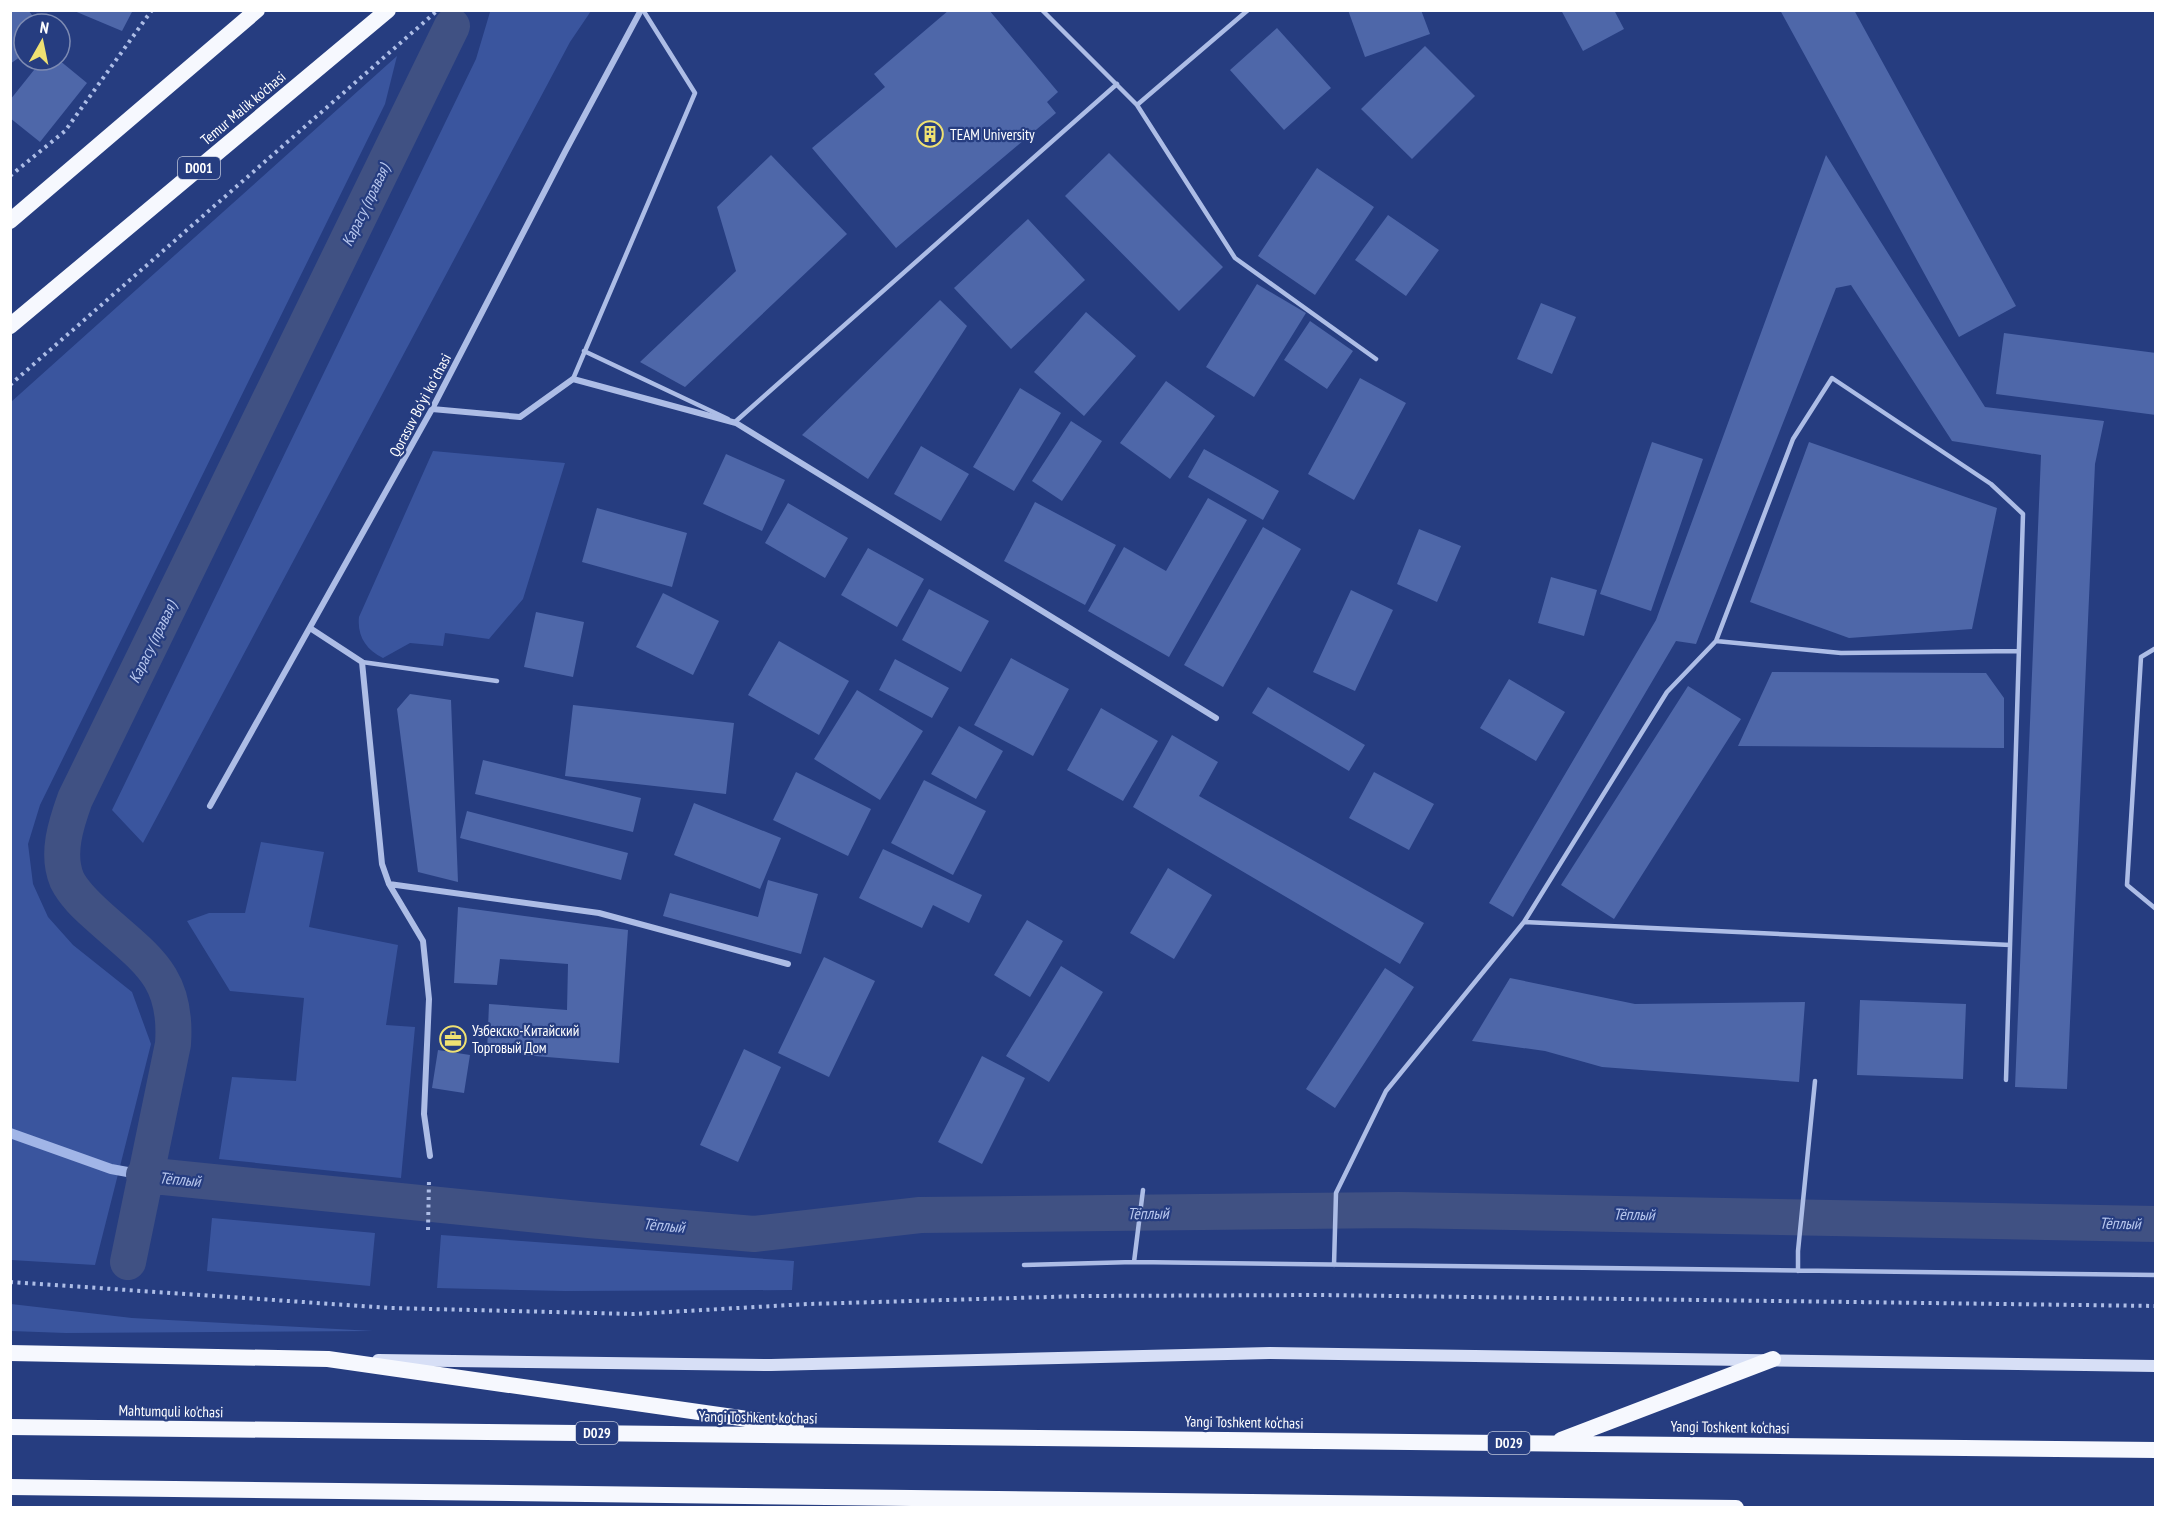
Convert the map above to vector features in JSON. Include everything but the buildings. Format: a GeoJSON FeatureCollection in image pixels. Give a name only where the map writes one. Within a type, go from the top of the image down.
{"type":"FeatureCollection","features":[{"type":"Feature","properties":{"kind":"highway"},"geometry":{"type":"LineString","coordinates":[[12,215],[257,10]]}},
{"type":"Feature","properties":{"kind":"highway","name":"Temur Malik ko'chasi"},"geometry":{"type":"LineString","coordinates":[[10,326],[388,10]]}},
{"type":"Feature","properties":{"kind":"highway"},"geometry":{"type":"LineString","coordinates":[[10,1353],[328,1359],[862,1436]]}},
{"type":"Feature","properties":{"kind":"highway"},"geometry":{"type":"LineString","coordinates":[[1551,1443],[1773,1359]]}},
{"type":"Feature","properties":{"kind":"highway","name":"Mahtumquli ko'chasi"},"geometry":{"type":"LineString","coordinates":[[10,1427],[332,1431]]}},
{"type":"Feature","properties":{"kind":"highway","name":"Yangi Toshkent ko‘chasi"},"geometry":{"type":"LineString","coordinates":[[332,1431],[2156,1450]]}},
{"type":"Feature","properties":{"kind":"highway"},"geometry":{"type":"LineString","coordinates":[[10,1487],[1737,1508]]}},
{"type":"Feature","properties":{"kind":"highway"},"geometry":{"type":"LineString","coordinates":[[745,1508],[863,1497]]}},
{"type":"Feature","properties":{"kind":"main road"},"geometry":{"type":"LineString","coordinates":[[328,1359],[771,1365],[1270,1353],[2156,1366]]}},
{"type":"Feature","properties":{"kind":"street","name":"Qorasuv Bo‘yi koʻchasi"},"geometry":{"type":"LineString","coordinates":[[210,806],[432,409],[566,150],[642,10]]}},
{"type":"Feature","properties":{"kind":"street"},"geometry":{"type":"LineString","coordinates":[[432,409],[520,417],[573,379],[736,423],[1216,718]]}},
{"type":"Feature","properties":{"kind":"street"},"geometry":{"type":"LineString","coordinates":[[310,628],[362,662],[382,864],[389,884],[423,941],[429,999],[424,1114],[430,1156]]}},
{"type":"Feature","properties":{"kind":"street"},"geometry":{"type":"LineString","coordinates":[[389,884],[599,913],[788,964]]}},
{"type":"Feature","properties":{"kind":"lane"},"geometry":{"type":"LineString","coordinates":[[573,379],[695,93],[642,10]]}},
{"type":"Feature","properties":{"kind":"lane"},"geometry":{"type":"LineString","coordinates":[[1042,10],[1137,105],[1235,258],[1376,359]]}},
{"type":"Feature","properties":{"kind":"lane"},"geometry":{"type":"LineString","coordinates":[[1137,105],[1248,10]]}},
{"type":"Feature","properties":{"kind":"lane"},"geometry":{"type":"LineString","coordinates":[[584,351],[736,423],[739,417],[757,405],[1117,84]]}},
{"type":"Feature","properties":{"kind":"lane"},"geometry":{"type":"LineString","coordinates":[[1334,1265],[1336,1192],[1386,1091],[1524,922],[1667,692],[1716,640],[1793,439],[1832,378],[1991,484],[2023,514],[2006,1080]]}},
{"type":"Feature","properties":{"kind":"lane"},"geometry":{"type":"LineString","coordinates":[[1716,640],[1841,653],[2018,651]]}},
{"type":"Feature","properties":{"kind":"lane"},"geometry":{"type":"LineString","coordinates":[[2156,648],[2141,657],[2127,885],[2156,909]]}},
{"type":"Feature","properties":{"kind":"lane"},"geometry":{"type":"LineString","coordinates":[[362,662],[497,681]]}},
{"type":"Feature","properties":{"kind":"lane"},"geometry":{"type":"LineString","coordinates":[[1524,922],[2010,945]]}},
{"type":"Feature","properties":{"kind":"lane"},"geometry":{"type":"LineString","coordinates":[[1798,1271],[1815,1081]]}},
{"type":"Feature","properties":{"kind":"lane"},"geometry":{"type":"LineString","coordinates":[[1134,1262],[1143,1190]]}},
{"type":"Feature","properties":{"kind":"lane"},"geometry":{"type":"LineString","coordinates":[[1024,1265],[1134,1262],[2156,1275]]}},
{"type":"Feature","properties":{"kind":"path"},"geometry":{"type":"LineString","coordinates":[[10,176],[65,131],[152,10]]}},
{"type":"Feature","properties":{"kind":"path"},"geometry":{"type":"LineString","coordinates":[[10,385],[438,10]]}},
{"type":"Feature","properties":{"kind":"path"},"geometry":{"type":"LineString","coordinates":[[428,1230],[429,1180]]}},
{"type":"Feature","properties":{"kind":"path"},"geometry":{"type":"LineString","coordinates":[[10,1282],[391,1308],[633,1314],[808,1304],[1107,1296],[1320,1295],[2156,1306]]}},
{"type":"Feature","properties":{"kind":"shaded area"},"geometry":{"type":"Polygon","coordinates":[[[488,11],[591,11],[570,42],[143,843],[112,810],[476,59],[490,12],[488,11]]]}},
{"type":"Feature","properties":{"kind":"shaded area"},"geometry":{"type":"Polygon","coordinates":[[[397,56],[385,104],[40,805],[28,844],[33,884],[48,917],[73,945],[132,992],[151,1044],[95,1265],[11,1260],[11,402],[397,56]]]}},
{"type":"Feature","properties":{"kind":"shaded area"},"geometry":{"type":"Polygon","coordinates":[[[433,451],[565,463],[523,599],[489,639],[445,633],[443,646],[410,643],[383,658],[367,647],[364,642],[359,617],[433,451]]]}},
{"type":"Feature","properties":{"kind":"shaded area"},"geometry":{"type":"Polygon","coordinates":[[[261,842],[324,852],[309,927],[398,945],[386,1025],[415,1027],[401,1178],[219,1159],[232,1077],[296,1081],[304,998],[230,991],[187,921],[209,913],[245,913],[261,842]]]}},
{"type":"Feature","properties":{"kind":"shaded area"},"geometry":{"type":"Polygon","coordinates":[[[212,1218],[375,1233],[370,1286],[207,1271],[212,1218]]]}},
{"type":"Feature","properties":{"kind":"shaded area"},"geometry":{"type":"Polygon","coordinates":[[[441,1235],[794,1261],[792,1290],[565,1291],[437,1288],[441,1235]]]}},
{"type":"Feature","properties":{"kind":"shaded area"},"geometry":{"type":"Polygon","coordinates":[[[11,1304],[132,1318],[373,1331],[66,1333],[11,1331],[11,1304]]]}},
{"type":"Feature","properties":{"kind":"waterway","name":"Карасу (правая)"},"geometry":{"type":"LineString","coordinates":[[128,1262],[173,1044],[170,1000],[164,984],[143,956],[85,903],[70,885],[62,860],[63,839],[75,799],[452,26]]}},
{"type":"Feature","properties":{"kind":"waterway"},"geometry":{"type":"LineString","coordinates":[[10,1133],[111,1169],[144,1175]]}},
{"type":"Feature","properties":{"kind":"waterway","name":"Тёплый"},"geometry":{"type":"LineString","coordinates":[[144,1175],[589,1220],[754,1234],[920,1215],[1399,1210],[2156,1224]]}},
{"type":"Feature","properties":{"kind":"place","name":"TEAM University"},"geometry":{"type":"Point","coordinates":[930,134]}},
{"type":"Feature","properties":{"kind":"place","name":"Узбекско-Китайский Торговый Дом"},"geometry":{"type":"Point","coordinates":[453,1039]}}]}
